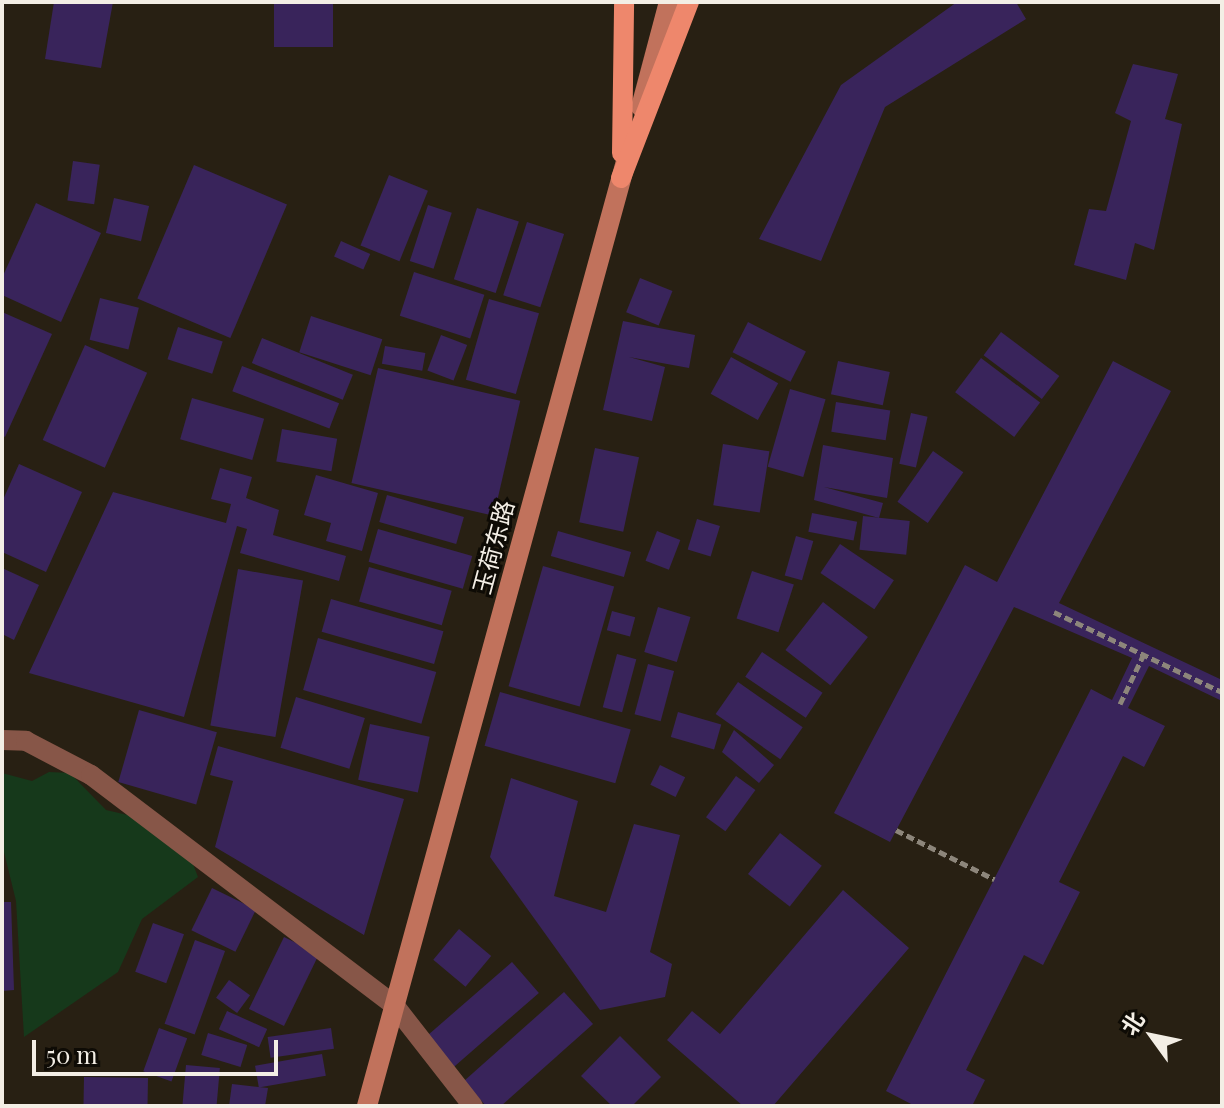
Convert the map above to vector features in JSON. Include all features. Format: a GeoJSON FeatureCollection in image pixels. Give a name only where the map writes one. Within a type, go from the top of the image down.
{"type":"FeatureCollection","features":[{"type":"Feature","properties":{"kind":"main road"},"geometry":{"type":"LineString","coordinates":[[621,178],[624,2]]}},
{"type":"Feature","properties":{"kind":"main road","name":"玉荷东路"},"geometry":{"type":"LineString","coordinates":[[367,1106],[669,2]]}},
{"type":"Feature","properties":{"kind":"main road"},"geometry":{"type":"LineString","coordinates":[[621,178],[689,2]]}},
{"type":"Feature","properties":{"kind":"street"},"geometry":{"type":"LineString","coordinates":[[2,740],[26,741],[91,775],[394,1005],[473,1106]]}},
{"type":"Feature","properties":{"kind":"path"},"geometry":{"type":"LineString","coordinates":[[1054,612],[1222,692]]}},
{"type":"Feature","properties":{"kind":"path"},"geometry":{"type":"LineString","coordinates":[[1120,704],[1143,656]]}},
{"type":"Feature","properties":{"kind":"path"},"geometry":{"type":"LineString","coordinates":[[896,830],[994,879]]}},
{"type":"Feature","properties":{"kind":"green space"},"geometry":{"type":"Polygon","coordinates":[[[49,772],[70,773],[106,810],[132,816],[191,859],[198,877],[142,919],[118,972],[24,1037],[16,901],[2,844],[2,773],[32,781],[49,772]]]}},
{"type":"Feature","properties":{"kind":"building"},"geometry":{"type":"Polygon","coordinates":[[[54,2],[113,2],[101,68],[45,59],[54,2]]]}},
{"type":"Feature","properties":{"kind":"building"},"geometry":{"type":"Polygon","coordinates":[[[274,2],[333,2],[333,47],[274,47],[274,2]]]}},
{"type":"Feature","properties":{"kind":"building"},"geometry":{"type":"Polygon","coordinates":[[[957,2],[1016,2],[1026,19],[885,107],[821,261],[759,239],[841,85],[957,2]]]}},
{"type":"Feature","properties":{"kind":"building"},"geometry":{"type":"Polygon","coordinates":[[[1133,64],[1178,74],[1165,119],[1182,124],[1154,250],[1135,243],[1126,280],[1074,265],[1089,209],[1106,211],[1131,121],[1115,113],[1133,64]]]}},
{"type":"Feature","properties":{"kind":"building"},"geometry":{"type":"Polygon","coordinates":[[[73,161],[100,165],[94,204],[67,201],[73,161]]]}},
{"type":"Feature","properties":{"kind":"building"},"geometry":{"type":"Polygon","coordinates":[[[194,165],[287,204],[230,338],[137,298],[194,165]]]}},
{"type":"Feature","properties":{"kind":"building"},"geometry":{"type":"Polygon","coordinates":[[[389,175],[428,191],[399,261],[361,245],[389,175]]]}},
{"type":"Feature","properties":{"kind":"building"},"geometry":{"type":"Polygon","coordinates":[[[114,198],[149,206],[141,241],[106,233],[114,198]]]}},
{"type":"Feature","properties":{"kind":"building"},"geometry":{"type":"Polygon","coordinates":[[[36,203],[101,233],[61,322],[2,295],[2,278],[36,203]]]}},
{"type":"Feature","properties":{"kind":"building"},"geometry":{"type":"Polygon","coordinates":[[[428,205],[452,213],[434,269],[410,261],[428,205]]]}},
{"type":"Feature","properties":{"kind":"building"},"geometry":{"type":"Polygon","coordinates":[[[477,208],[519,222],[496,293],[454,279],[477,208]]]}},
{"type":"Feature","properties":{"kind":"building"},"geometry":{"type":"Polygon","coordinates":[[[527,222],[564,234],[540,307],[503,295],[527,222]]]}},
{"type":"Feature","properties":{"kind":"building"},"geometry":{"type":"Polygon","coordinates":[[[341,241],[370,254],[363,270],[334,257],[341,241]]]}},
{"type":"Feature","properties":{"kind":"building"},"geometry":{"type":"Polygon","coordinates":[[[414,272],[484,295],[470,339],[400,316],[414,272]]]}},
{"type":"Feature","properties":{"kind":"building"},"geometry":{"type":"Polygon","coordinates":[[[640,278],[672,291],[659,325],[626,312],[640,278]]]}},
{"type":"Feature","properties":{"kind":"building"},"geometry":{"type":"Polygon","coordinates":[[[100,298],[139,308],[128,349],[90,340],[100,298]]]}},
{"type":"Feature","properties":{"kind":"building"},"geometry":{"type":"Polygon","coordinates":[[[489,299],[539,313],[516,394],[466,380],[489,299]]]}},
{"type":"Feature","properties":{"kind":"building"},"geometry":{"type":"Polygon","coordinates":[[[2,312],[52,334],[5,437],[2,435],[2,312]]]}},
{"type":"Feature","properties":{"kind":"building"},"geometry":{"type":"Polygon","coordinates":[[[311,316],[382,339],[371,375],[299,352],[311,316]]]}},
{"type":"Feature","properties":{"kind":"building"},"geometry":{"type":"Polygon","coordinates":[[[623,321],[695,335],[689,368],[629,357],[665,367],[652,421],[603,410],[623,321]]]}},
{"type":"Feature","properties":{"kind":"building"},"geometry":{"type":"Polygon","coordinates":[[[748,322],[806,352],[790,382],[733,352],[748,322]]]}},
{"type":"Feature","properties":{"kind":"building"},"geometry":{"type":"Polygon","coordinates":[[[178,327],[223,342],[212,374],[167,359],[178,327]]]}},
{"type":"Feature","properties":{"kind":"building"},"geometry":{"type":"Polygon","coordinates":[[[1001,332],[1059,376],[1042,399],[984,355],[1001,332]]]}},
{"type":"Feature","properties":{"kind":"building"},"geometry":{"type":"Polygon","coordinates":[[[441,335],[467,345],[454,381],[427,370],[441,335]]]}},
{"type":"Feature","properties":{"kind":"building"},"geometry":{"type":"Polygon","coordinates":[[[262,338],[353,375],[343,400],[252,363],[262,338]]]}},
{"type":"Feature","properties":{"kind":"building"},"geometry":{"type":"Polygon","coordinates":[[[85,345],[147,373],[105,468],[43,440],[85,345]]]}},
{"type":"Feature","properties":{"kind":"building"},"geometry":{"type":"Polygon","coordinates":[[[385,346],[425,353],[422,371],[382,364],[385,346]]]}},
{"type":"Feature","properties":{"kind":"building"},"geometry":{"type":"Polygon","coordinates":[[[731,357],[778,383],[758,420],[711,394],[731,357]]]}},
{"type":"Feature","properties":{"kind":"building"},"geometry":{"type":"Polygon","coordinates":[[[981,358],[1040,403],[1014,437],[955,392],[981,358]]]}},
{"type":"Feature","properties":{"kind":"building"},"geometry":{"type":"Polygon","coordinates":[[[838,361],[890,372],[883,405],[831,394],[838,361]]]}},
{"type":"Feature","properties":{"kind":"building"},"geometry":{"type":"Polygon","coordinates":[[[1113,361],[1171,391],[1059,603],[1222,680],[1222,701],[1149,666],[1128,708],[1165,726],[1144,767],[1123,756],[1059,882],[1080,892],[1043,965],[1024,955],[966,1070],[985,1080],[972,1106],[915,1106],[886,1091],[1091,689],[1112,700],[1132,658],[1014,607],[890,842],[834,813],[965,565],[997,582],[1113,361]]]}},
{"type":"Feature","properties":{"kind":"building"},"geometry":{"type":"Polygon","coordinates":[[[242,366],[339,403],[329,428],[232,391],[242,366]]]}},
{"type":"Feature","properties":{"kind":"building"},"geometry":{"type":"Polygon","coordinates":[[[378,368],[520,401],[494,516],[351,483],[378,368]]]}},
{"type":"Feature","properties":{"kind":"building"},"geometry":{"type":"Polygon","coordinates":[[[790,389],[826,399],[803,477],[768,467],[790,389]]]}},
{"type":"Feature","properties":{"kind":"building"},"geometry":{"type":"Polygon","coordinates":[[[192,398],[264,419],[252,460],[180,439],[192,398]]]}},
{"type":"Feature","properties":{"kind":"building"},"geometry":{"type":"Polygon","coordinates":[[[836,402],[890,411],[886,440],[831,432],[836,402]]]}},
{"type":"Feature","properties":{"kind":"building"},"geometry":{"type":"Polygon","coordinates":[[[911,413],[928,417],[916,467],[899,464],[911,413]]]}},
{"type":"Feature","properties":{"kind":"building"},"geometry":{"type":"Polygon","coordinates":[[[282,429],[337,439],[331,471],[276,461],[282,429]]]}},
{"type":"Feature","properties":{"kind":"building"},"geometry":{"type":"Polygon","coordinates":[[[723,444],[769,451],[760,513],[713,505],[723,444]]]}},
{"type":"Feature","properties":{"kind":"building"},"geometry":{"type":"Polygon","coordinates":[[[823,445],[893,458],[887,498],[824,487],[883,503],[879,518],[814,500],[823,445]]]}},
{"type":"Feature","properties":{"kind":"building"},"geometry":{"type":"Polygon","coordinates":[[[595,448],[639,457],[623,532],[579,522],[595,448]]]}},
{"type":"Feature","properties":{"kind":"building"},"geometry":{"type":"Polygon","coordinates":[[[933,451],[963,472],[928,523],[897,502],[933,451]]]}},
{"type":"Feature","properties":{"kind":"building"},"geometry":{"type":"Polygon","coordinates":[[[19,464],[82,492],[46,572],[2,552],[2,502],[19,464]]]}},
{"type":"Feature","properties":{"kind":"building"},"geometry":{"type":"Polygon","coordinates":[[[220,468],[252,477],[246,498],[279,510],[273,535],[346,556],[339,581],[240,553],[247,529],[237,526],[184,717],[29,673],[113,492],[226,523],[231,504],[211,499],[220,468]]]}},
{"type":"Feature","properties":{"kind":"building"},"geometry":{"type":"Polygon","coordinates":[[[316,475],[378,493],[362,551],[326,541],[331,523],[304,515],[316,475]]]}},
{"type":"Feature","properties":{"kind":"building"},"geometry":{"type":"Polygon","coordinates":[[[387,495],[464,517],[456,544],[379,522],[387,495]]]}},
{"type":"Feature","properties":{"kind":"building"},"geometry":{"type":"Polygon","coordinates":[[[812,513],[857,522],[854,540],[808,532],[812,513]]]}},
{"type":"Feature","properties":{"kind":"building"},"geometry":{"type":"Polygon","coordinates":[[[863,516],[910,521],[906,555],[859,550],[863,516]]]}},
{"type":"Feature","properties":{"kind":"building"},"geometry":{"type":"Polygon","coordinates":[[[697,519],[720,526],[711,557],[688,550],[697,519]]]}},
{"type":"Feature","properties":{"kind":"building"},"geometry":{"type":"Polygon","coordinates":[[[378,529],[472,556],[463,589],[369,562],[378,529]]]}},
{"type":"Feature","properties":{"kind":"building"},"geometry":{"type":"Polygon","coordinates":[[[558,531],[631,552],[624,577],[551,556],[558,531]]]}},
{"type":"Feature","properties":{"kind":"building"},"geometry":{"type":"Polygon","coordinates":[[[657,531],[680,540],[669,570],[646,561],[657,531]]]}},
{"type":"Feature","properties":{"kind":"building"},"geometry":{"type":"Polygon","coordinates":[[[796,536],[813,541],[802,580],[785,575],[796,536]]]}},
{"type":"Feature","properties":{"kind":"building"},"geometry":{"type":"Polygon","coordinates":[[[840,544],[894,580],[874,609],[820,573],[840,544]]]}},
{"type":"Feature","properties":{"kind":"building"},"geometry":{"type":"Polygon","coordinates":[[[543,566],[614,586],[580,707],[509,686],[543,566]]]}},
{"type":"Feature","properties":{"kind":"building"},"geometry":{"type":"Polygon","coordinates":[[[369,567],[452,591],[442,625],[359,602],[369,567]]]}},
{"type":"Feature","properties":{"kind":"building"},"geometry":{"type":"Polygon","coordinates":[[[2,568],[39,585],[14,640],[2,634],[2,568]]]}},
{"type":"Feature","properties":{"kind":"building"},"geometry":{"type":"Polygon","coordinates":[[[238,569],[303,580],[275,737],[210,726],[238,569]]]}},
{"type":"Feature","properties":{"kind":"building"},"geometry":{"type":"Polygon","coordinates":[[[752,571],[794,585],[778,632],[737,619],[752,571]]]}},
{"type":"Feature","properties":{"kind":"building"},"geometry":{"type":"Polygon","coordinates":[[[331,599],[443,631],[434,664],[322,632],[331,599]]]}},
{"type":"Feature","properties":{"kind":"building"},"geometry":{"type":"Polygon","coordinates":[[[823,602],[868,637],[830,685],[785,650],[823,602]]]}},
{"type":"Feature","properties":{"kind":"building"},"geometry":{"type":"Polygon","coordinates":[[[658,607],[691,617],[677,662],[644,652],[658,607]]]}},
{"type":"Feature","properties":{"kind":"building"},"geometry":{"type":"Polygon","coordinates":[[[612,611],[635,617],[630,637],[607,630],[612,611]]]}},
{"type":"Feature","properties":{"kind":"building"},"geometry":{"type":"Polygon","coordinates":[[[318,638],[436,672],[421,724],[303,690],[318,638]]]}},
{"type":"Feature","properties":{"kind":"building"},"geometry":{"type":"Polygon","coordinates":[[[762,652],[823,693],[806,718],[745,677],[762,652]]]}},
{"type":"Feature","properties":{"kind":"building"},"geometry":{"type":"Polygon","coordinates":[[[617,654],[636,659],[622,712],[603,707],[617,654]]]}},
{"type":"Feature","properties":{"kind":"building"},"geometry":{"type":"Polygon","coordinates":[[[648,664],[674,671],[661,721],[635,714],[648,664]]]}},
{"type":"Feature","properties":{"kind":"building"},"geometry":{"type":"Polygon","coordinates":[[[738,682],[803,727],[780,759],[716,714],[738,682]]]}},
{"type":"Feature","properties":{"kind":"building"},"geometry":{"type":"Polygon","coordinates":[[[500,692],[631,729],[615,783],[485,746],[500,692]]]}},
{"type":"Feature","properties":{"kind":"building"},"geometry":{"type":"Polygon","coordinates":[[[296,697],[365,718],[349,769],[281,748],[296,697]]]}},
{"type":"Feature","properties":{"kind":"building"},"geometry":{"type":"Polygon","coordinates":[[[139,710],[217,732],[196,804],[118,782],[139,710]]]}},
{"type":"Feature","properties":{"kind":"building"},"geometry":{"type":"Polygon","coordinates":[[[678,712],[721,724],[714,749],[671,737],[678,712]]]}},
{"type":"Feature","properties":{"kind":"building"},"geometry":{"type":"Polygon","coordinates":[[[370,724],[430,737],[418,792],[358,780],[370,724]]]}},
{"type":"Feature","properties":{"kind":"building"},"geometry":{"type":"Polygon","coordinates":[[[734,730],[774,765],[759,783],[722,752],[734,730]]]}},
{"type":"Feature","properties":{"kind":"building"},"geometry":{"type":"Polygon","coordinates":[[[218,746],[404,799],[364,935],[215,847],[233,781],[210,775],[218,746]]]}},
{"type":"Feature","properties":{"kind":"building"},"geometry":{"type":"Polygon","coordinates":[[[660,765],[685,777],[676,797],[650,785],[660,765]]]}},
{"type":"Feature","properties":{"kind":"building"},"geometry":{"type":"Polygon","coordinates":[[[736,776],[755,790],[725,831],[706,817],[736,776]]]}},
{"type":"Feature","properties":{"kind":"building"},"geometry":{"type":"Polygon","coordinates":[[[511,778],[578,801],[554,896],[606,912],[634,824],[680,835],[650,952],[672,964],[665,997],[600,1010],[490,857],[511,778]]]}},
{"type":"Feature","properties":{"kind":"building"},"geometry":{"type":"Polygon","coordinates":[[[780,833],[822,866],[790,907],[748,874],[780,833]]]}},
{"type":"Feature","properties":{"kind":"building"},"geometry":{"type":"Polygon","coordinates":[[[212,888],[256,909],[235,952],[191,930],[212,888]]]}},
{"type":"Feature","properties":{"kind":"building"},"geometry":{"type":"Polygon","coordinates":[[[843,890],[909,948],[773,1106],[743,1106],[667,1040],[692,1011],[720,1034],[843,890]]]}},
{"type":"Feature","properties":{"kind":"building"},"geometry":{"type":"Polygon","coordinates":[[[2,902],[11,902],[14,990],[2,991],[2,902]]]}},
{"type":"Feature","properties":{"kind":"building"},"geometry":{"type":"Polygon","coordinates":[[[153,923],[184,934],[166,983],[135,972],[153,923]]]}},
{"type":"Feature","properties":{"kind":"building"},"geometry":{"type":"Polygon","coordinates":[[[459,929],[491,956],[465,987],[433,960],[459,929]]]}},
{"type":"Feature","properties":{"kind":"building"},"geometry":{"type":"Polygon","coordinates":[[[284,937],[319,954],[284,1026],[249,1009],[284,937]]]}},
{"type":"Feature","properties":{"kind":"building"},"geometry":{"type":"Polygon","coordinates":[[[195,940],[225,951],[195,1035],[165,1024],[195,940]]]}},
{"type":"Feature","properties":{"kind":"building"},"geometry":{"type":"Polygon","coordinates":[[[512,962],[539,993],[454,1066],[427,1035],[512,962]]]}},
{"type":"Feature","properties":{"kind":"building"},"geometry":{"type":"Polygon","coordinates":[[[229,980],[250,995],[237,1013],[216,998],[229,980]]]}},
{"type":"Feature","properties":{"kind":"building"},"geometry":{"type":"Polygon","coordinates":[[[564,992],[593,1024],[501,1106],[486,1106],[464,1081],[564,992]]]}},
{"type":"Feature","properties":{"kind":"building"},"geometry":{"type":"Polygon","coordinates":[[[227,1011],[267,1029],[259,1047],[219,1029],[227,1011]]]}},
{"type":"Feature","properties":{"kind":"building"},"geometry":{"type":"Polygon","coordinates":[[[159,1028],[187,1038],[171,1081],[143,1071],[159,1028]]]}},
{"type":"Feature","properties":{"kind":"building"},"geometry":{"type":"Polygon","coordinates":[[[331,1028],[334,1049],[271,1058],[268,1037],[331,1028]]]}},
{"type":"Feature","properties":{"kind":"building"},"geometry":{"type":"Polygon","coordinates":[[[208,1033],[247,1045],[240,1067],[201,1055],[208,1033]]]}},
{"type":"Feature","properties":{"kind":"building"},"geometry":{"type":"Polygon","coordinates":[[[620,1036],[661,1077],[632,1106],[612,1106],[581,1076],[620,1036]]]}},
{"type":"Feature","properties":{"kind":"building"},"geometry":{"type":"Polygon","coordinates":[[[322,1054],[326,1076],[259,1087],[255,1066],[322,1054]]]}},
{"type":"Feature","properties":{"kind":"building"},"geometry":{"type":"Polygon","coordinates":[[[186,1065],[220,1068],[217,1106],[182,1106],[186,1065]]]}},
{"type":"Feature","properties":{"kind":"building"},"geometry":{"type":"Polygon","coordinates":[[[84,1077],[148,1078],[148,1106],[83,1106],[84,1077]]]}},
{"type":"Feature","properties":{"kind":"building"},"geometry":{"type":"Polygon","coordinates":[[[232,1084],[268,1088],[265,1106],[229,1106],[232,1084]]]}}]}
